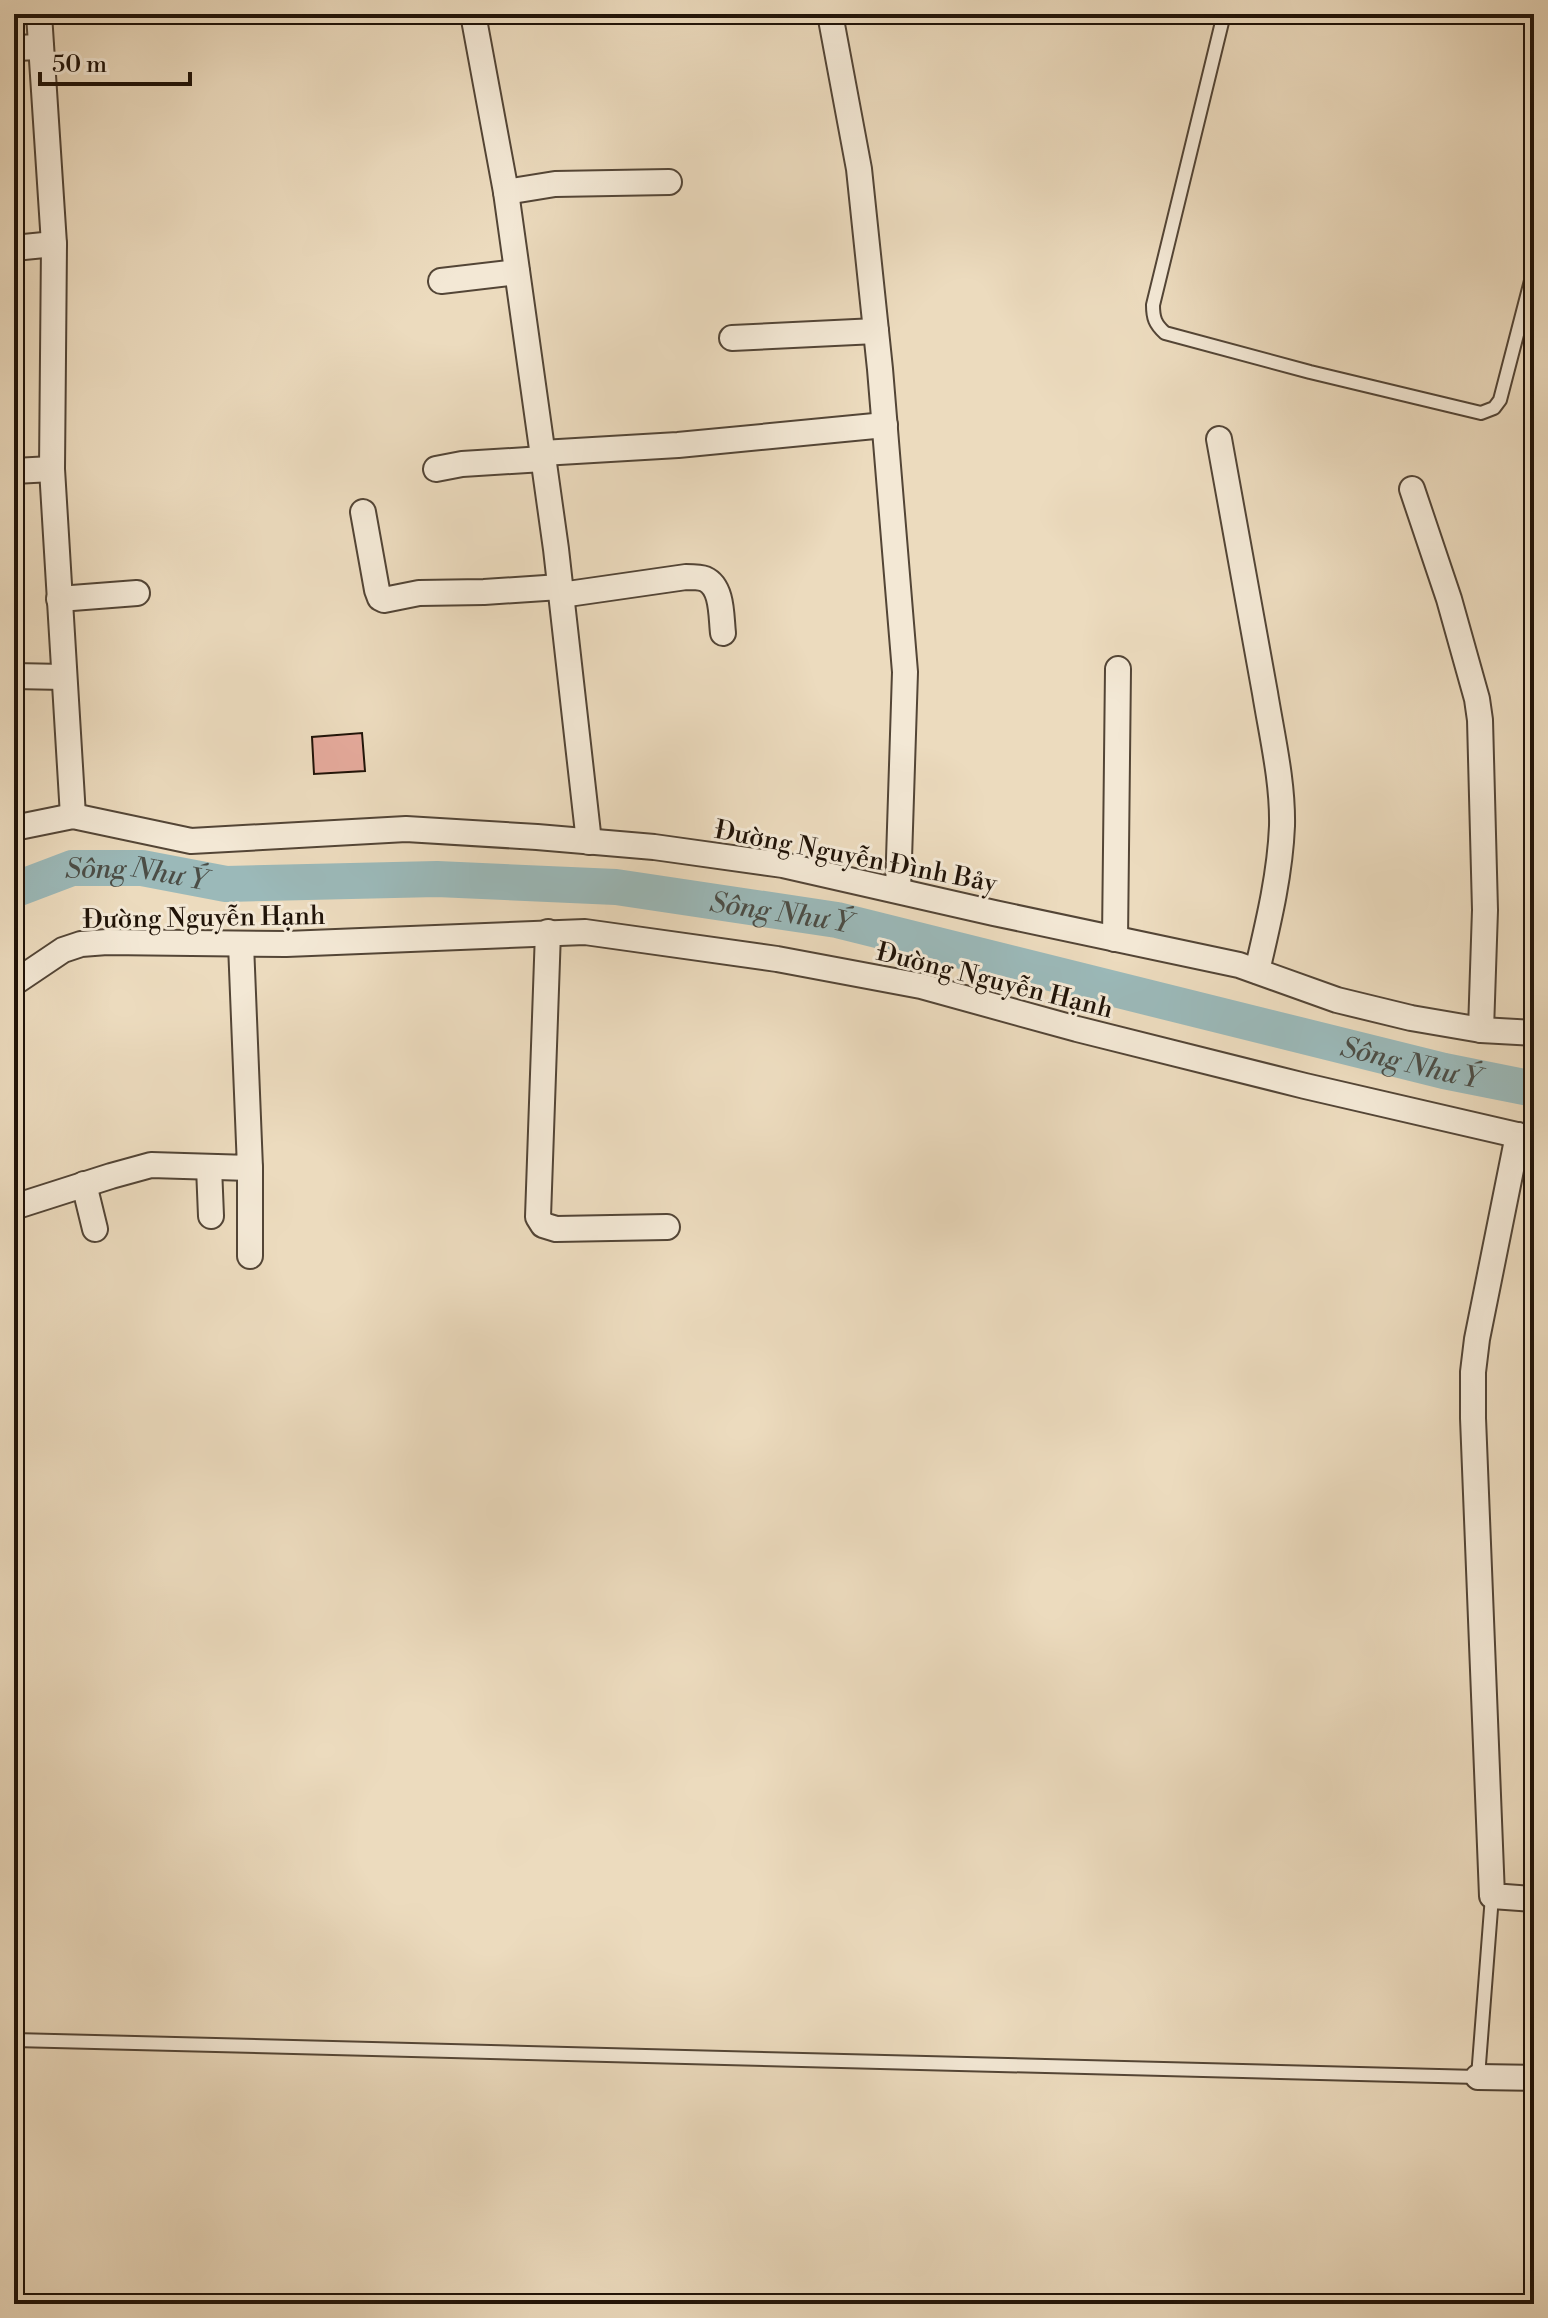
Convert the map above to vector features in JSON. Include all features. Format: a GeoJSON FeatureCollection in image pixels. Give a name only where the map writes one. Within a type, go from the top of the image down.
{"type":"FeatureCollection","features":[{"type":"Feature","properties":{"kind":"street"},"geometry":{"type":"LineString","coordinates":[[39,14],[54,244],[52,469],[73,816]]}},
{"type":"Feature","properties":{"kind":"street"},"geometry":{"type":"LineString","coordinates":[[473,14],[506,192],[543,456],[589,842]]}},
{"type":"Feature","properties":{"kind":"street"},"geometry":{"type":"LineString","coordinates":[[830,14],[859,169],[885,425],[905,672],[898,890]]}},
{"type":"Feature","properties":{"kind":"street"},"geometry":{"type":"LineString","coordinates":[[14,48],[41,47]]}},
{"type":"Feature","properties":{"kind":"street"},"geometry":{"type":"LineString","coordinates":[[506,192],[555,184],[669,182]]}},
{"type":"Feature","properties":{"kind":"street"},"geometry":{"type":"LineString","coordinates":[[14,248],[54,244]]}},
{"type":"Feature","properties":{"kind":"street"},"geometry":{"type":"LineString","coordinates":[[441,281],[517,272]]}},
{"type":"Feature","properties":{"kind":"street"},"geometry":{"type":"LineString","coordinates":[[732,338],[876,331]]}},
{"type":"Feature","properties":{"kind":"street"},"geometry":{"type":"LineString","coordinates":[[436,469],[543,456],[885,425]]}},
{"type":"Feature","properties":{"kind":"street"},"geometry":{"type":"LineString","coordinates":[[1219,439],[1263,686],[1282,823],[1273,896],[1257,971]]}},
{"type":"Feature","properties":{"kind":"street"},"geometry":{"type":"LineString","coordinates":[[14,471],[52,469]]}},
{"type":"Feature","properties":{"kind":"street"},"geometry":{"type":"LineString","coordinates":[[1412,489],[1449,599],[1480,720],[1485,910],[1481,1030]]}},
{"type":"Feature","properties":{"kind":"street"},"geometry":{"type":"LineString","coordinates":[[363,512],[377,590],[384,600],[419,593],[560,591],[686,577],[705,579],[714,585],[719,595],[723,633]]}},
{"type":"Feature","properties":{"kind":"street"},"geometry":{"type":"LineString","coordinates":[[59,599],[137,593]]}},
{"type":"Feature","properties":{"kind":"street"},"geometry":{"type":"LineString","coordinates":[[1115,939],[1118,669]]}},
{"type":"Feature","properties":{"kind":"street"},"geometry":{"type":"LineString","coordinates":[[14,676],[64,677]]}},
{"type":"Feature","properties":{"kind":"street","name":"Đường Nguyễn Đình Bảy"},"geometry":{"type":"LineString","coordinates":[[14,828],[73,816],[191,841],[406,829],[654,847],[783,865],[1239,965],[1337,1000],[1411,1018],[1481,1030],[1534,1033]]}},
{"type":"Feature","properties":{"kind":"street"},"geometry":{"type":"LineString","coordinates":[[548,932],[538,1217],[543,1225],[556,1229],[667,1227]]}},
{"type":"Feature","properties":{"kind":"street","name":"Đường Nguyễn Hạnh"},"geometry":{"type":"LineString","coordinates":[[14,983],[63,950],[81,944],[286,944],[585,932],[777,959],[921,986],[1123,1041],[1526,1137]]}},
{"type":"Feature","properties":{"kind":"street"},"geometry":{"type":"LineString","coordinates":[[241,944],[250,1168],[250,1256]]}},
{"type":"Feature","properties":{"kind":"street"},"geometry":{"type":"LineString","coordinates":[[1526,1137],[1477,1339],[1473,1418],[1492,1896],[1534,1899]]}},
{"type":"Feature","properties":{"kind":"street"},"geometry":{"type":"LineString","coordinates":[[14,1207],[151,1165],[250,1168]]}},
{"type":"Feature","properties":{"kind":"street"},"geometry":{"type":"LineString","coordinates":[[209,1167],[211,1216]]}},
{"type":"Feature","properties":{"kind":"street"},"geometry":{"type":"LineString","coordinates":[[84,1184],[95,1229]]}},
{"type":"Feature","properties":{"kind":"street"},"geometry":{"type":"LineString","coordinates":[[1478,2077],[1534,2078]]}},
{"type":"Feature","properties":{"kind":"lane"},"geometry":{"type":"LineString","coordinates":[[1224,14],[1153,305],[1153,317],[1165,333],[1481,413],[1494,408],[1500,400],[1534,269]]}},
{"type":"Feature","properties":{"kind":"lane"},"geometry":{"type":"LineString","coordinates":[[14,2040],[1478,2077],[1492,1896]]}},
{"type":"Feature","properties":{"kind":"building"},"geometry":{"type":"Polygon","coordinates":[[[362,733],[365,771],[314,774],[312,737],[362,733]]]}},
{"type":"Feature","properties":{"kind":"waterway","name":"Sông Như Ý"},"geometry":{"type":"LineString","coordinates":[[14,890],[72,868],[142,868],[226,884],[437,879],[616,887],[837,920],[1444,1071],[1534,1089]]}}]}
